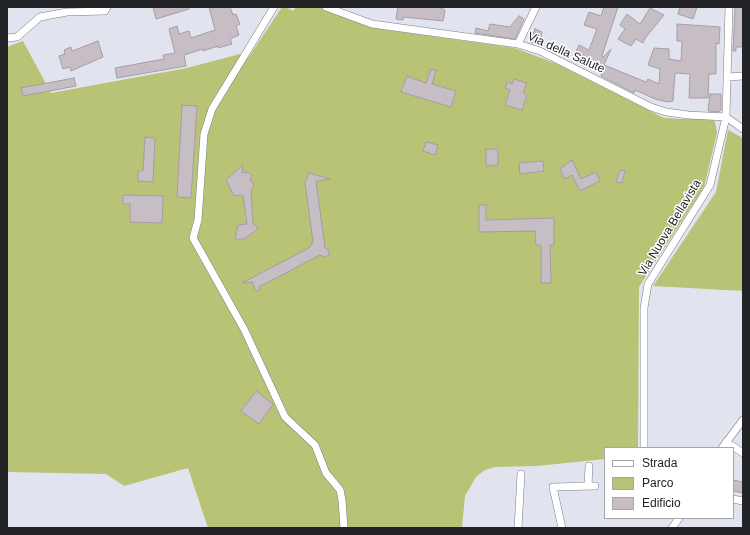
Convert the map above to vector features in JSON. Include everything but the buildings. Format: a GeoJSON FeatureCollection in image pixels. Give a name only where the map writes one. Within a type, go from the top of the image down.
{"type":"FeatureCollection","features":[{"type":"Feature","properties":{"kind":"street"},"geometry":{"type":"LineString","coordinates":[[7,38],[17,37],[40,17],[67,12],[105,11],[107,7]]}},
{"type":"Feature","properties":{"kind":"street"},"geometry":{"type":"LineString","coordinates":[[274,7],[212,109],[204,134],[198,220],[193,238],[244,329],[285,417],[315,445],[326,473],[340,490],[344,528]]}},
{"type":"Feature","properties":{"kind":"street","name":"Via della Salute"},"geometry":{"type":"LineString","coordinates":[[326,7],[372,24],[518,44],[540,51],[651,107],[666,112],[726,117],[743,128]]}},
{"type":"Feature","properties":{"kind":"street"},"geometry":{"type":"LineString","coordinates":[[518,44],[536,7]]}},
{"type":"Feature","properties":{"kind":"street","name":"Via Nuova Bellavista"},"geometry":{"type":"LineString","coordinates":[[644,447],[644,308],[648,284],[710,185],[726,117],[729,7]]}},
{"type":"Feature","properties":{"kind":"street"},"geometry":{"type":"LineString","coordinates":[[727,77],[743,76]]}},
{"type":"Feature","properties":{"kind":"street"},"geometry":{"type":"LineString","coordinates":[[724,445],[743,420]]}},
{"type":"Feature","properties":{"kind":"street"},"geometry":{"type":"LineString","coordinates":[[562,528],[553,487],[592,486],[589,466]]}},
{"type":"Feature","properties":{"kind":"street"},"geometry":{"type":"LineString","coordinates":[[518,528],[521,474]]}},
{"type":"Feature","properties":{"kind":"green space"},"geometry":{"type":"Polygon","coordinates":[[[282,7],[286,7],[293,11],[296,7],[319,7],[351,20],[387,30],[515,48],[557,64],[664,118],[712,118],[715,122],[717,133],[704,187],[639,287],[638,447],[604,447],[604,459],[537,466],[495,467],[485,470],[476,477],[465,496],[462,528],[208,528],[188,468],[124,486],[106,474],[7,472],[7,47],[23,41],[51,93],[187,68],[240,54],[248,58],[282,7]]]}},
{"type":"Feature","properties":{"kind":"green space"},"geometry":{"type":"Polygon","coordinates":[[[728,130],[743,138],[743,291],[653,286],[716,192],[728,130]]]}}]}
